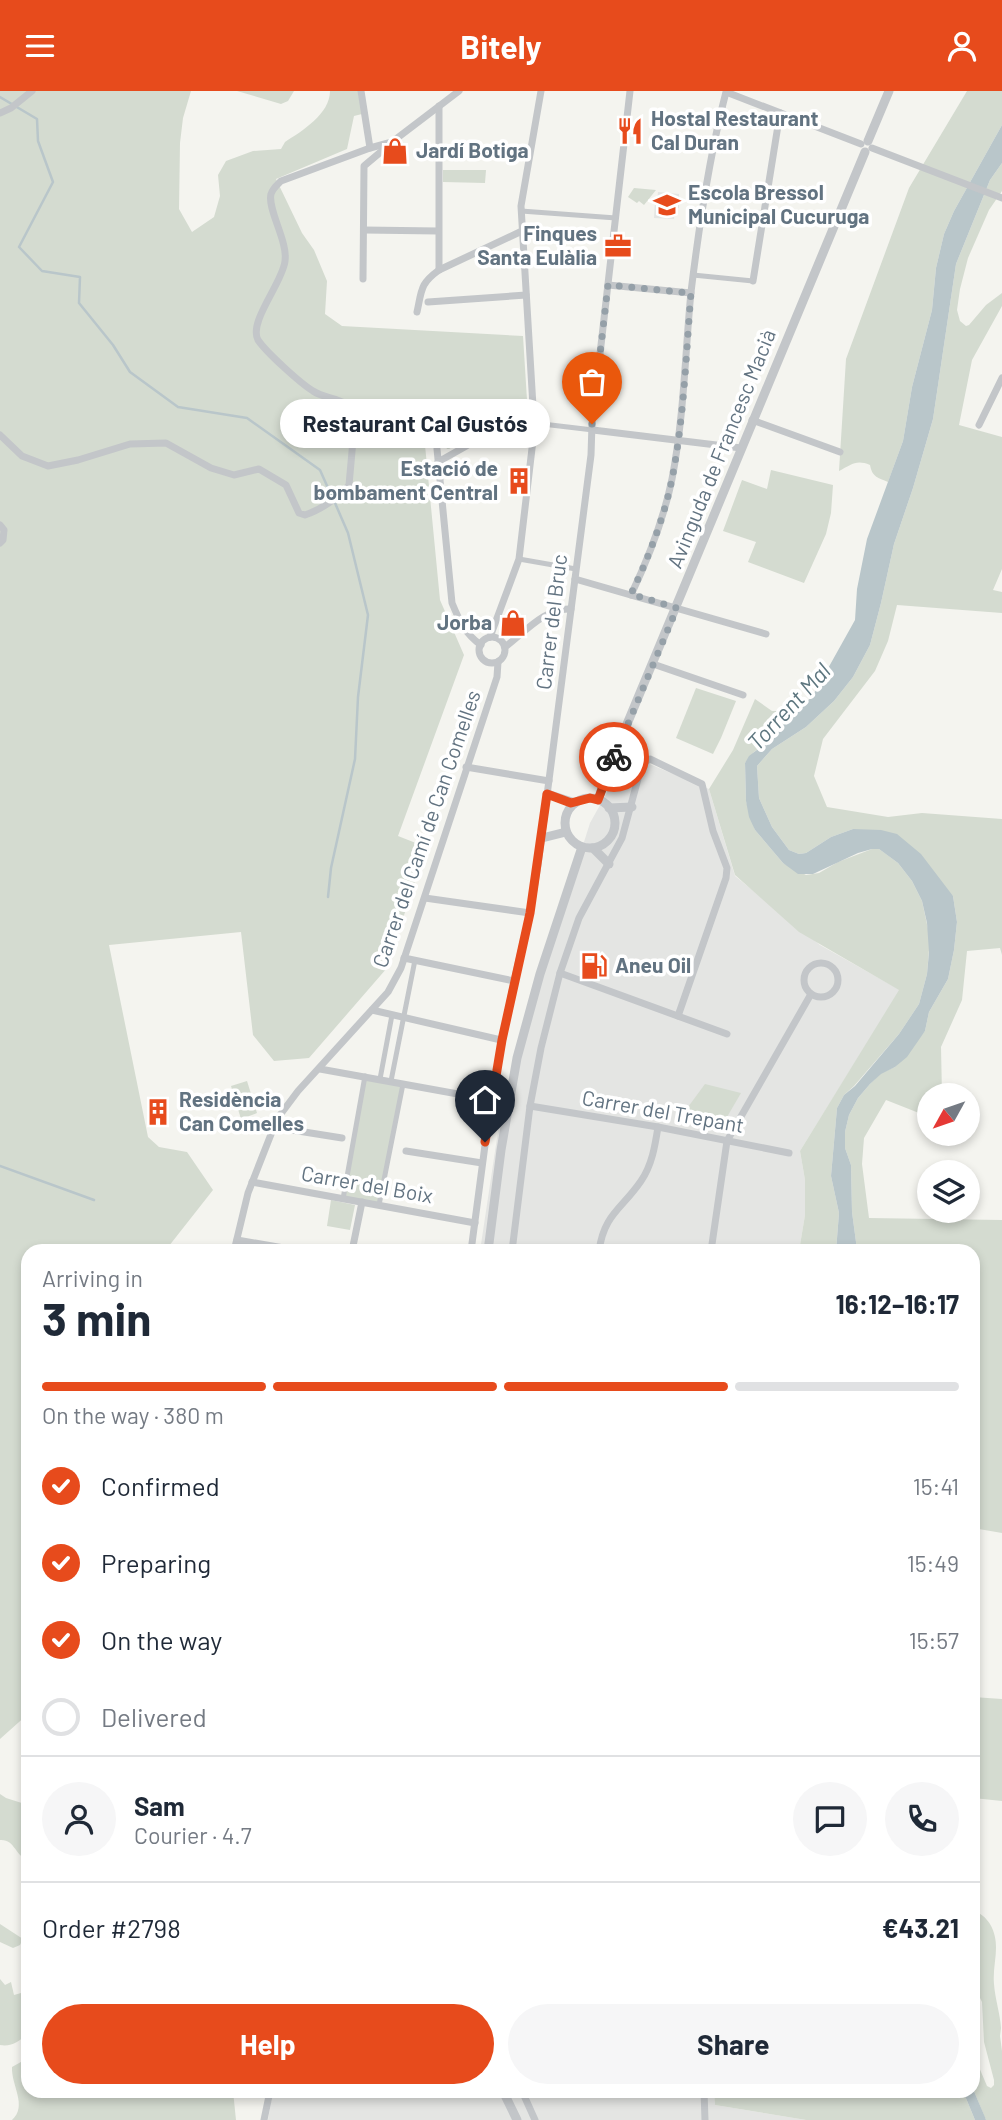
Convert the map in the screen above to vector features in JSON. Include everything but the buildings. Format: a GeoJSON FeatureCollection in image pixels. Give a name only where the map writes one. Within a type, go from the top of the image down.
{"type":"FeatureCollection","features":[{"type":"Feature","properties":{"kind":"street"},"geometry":{"type":"LineString","coordinates":[[0,113],[11,108],[32,91]]}},
{"type":"Feature","properties":{"kind":"street"},"geometry":{"type":"LineString","coordinates":[[361,91],[370,148]]}},
{"type":"Feature","properties":{"kind":"street"},"geometry":{"type":"LineString","coordinates":[[363,279],[364,166],[459,91]]}},
{"type":"Feature","properties":{"kind":"street"},"geometry":{"type":"LineString","coordinates":[[490,638],[499,639],[505,647],[504,656],[498,663],[483,660],[479,652],[481,645],[490,638],[519,559],[526,515],[534,423],[521,211],[541,91]]}},
{"type":"Feature","properties":{"kind":"street","name":"Carrer del Bruc"},"geometry":{"type":"LineString","coordinates":[[472,1244],[491,1100],[530,913],[542,838],[593,430],[630,91]]}},
{"type":"Feature","properties":{"kind":"street"},"geometry":{"type":"LineString","coordinates":[[631,594],[654,538],[671,481],[678,441],[691,293],[725,91],[1002,198]]}},
{"type":"Feature","properties":{"kind":"street","name":"Avinguda de Francesc Macià"},"geometry":{"type":"LineString","coordinates":[[598,800],[610,765],[889,91]]}},
{"type":"Feature","properties":{"kind":"street"},"geometry":{"type":"LineString","coordinates":[[439,106],[439,269]]}},
{"type":"Feature","properties":{"kind":"street"},"geometry":{"type":"LineString","coordinates":[[694,275],[753,281],[780,113]]}},
{"type":"Feature","properties":{"kind":"street"},"geometry":{"type":"LineString","coordinates":[[0,435],[22,456],[48,466],[130,444],[166,443],[211,468],[234,475],[259,469],[286,485],[299,513],[305,515],[338,496],[347,489],[350,480],[351,441],[355,418],[353,412],[339,400],[312,391],[257,338],[259,319],[279,281],[285,261],[282,235],[270,199],[273,188],[281,181],[392,142]]}},
{"type":"Feature","properties":{"kind":"street"},"geometry":{"type":"LineString","coordinates":[[521,211],[615,218]]}},
{"type":"Feature","properties":{"kind":"street"},"geometry":{"type":"LineString","coordinates":[[364,229],[438,231]]}},
{"type":"Feature","properties":{"kind":"street"},"geometry":{"type":"LineString","coordinates":[[417,311],[425,282],[439,269],[522,231]]}},
{"type":"Feature","properties":{"kind":"street"},"geometry":{"type":"LineString","coordinates":[[608,285],[691,293]]}},
{"type":"Feature","properties":{"kind":"street"},"geometry":{"type":"LineString","coordinates":[[428,302],[526,295]]}},
{"type":"Feature","properties":{"kind":"street"},"geometry":{"type":"LineString","coordinates":[[979,425],[1002,378]]}},
{"type":"Feature","properties":{"kind":"street"},"geometry":{"type":"LineString","coordinates":[[752,420],[840,452]]}},
{"type":"Feature","properties":{"kind":"street"},"geometry":{"type":"LineString","coordinates":[[438,462],[507,423],[534,423],[741,448]]}},
{"type":"Feature","properties":{"kind":"street"},"geometry":{"type":"LineString","coordinates":[[437,449],[452,603],[460,623],[471,638],[481,645]]}},
{"type":"Feature","properties":{"kind":"street"},"geometry":{"type":"LineString","coordinates":[[0,525],[4,530],[0,544]]}},
{"type":"Feature","properties":{"kind":"street"},"geometry":{"type":"LineString","coordinates":[[519,559],[576,569]]}},
{"type":"Feature","properties":{"kind":"street"},"geometry":{"type":"LineString","coordinates":[[575,579],[766,634]]}},
{"type":"Feature","properties":{"kind":"street"},"geometry":{"type":"LineString","coordinates":[[505,647],[550,611],[571,609]]}},
{"type":"Feature","properties":{"kind":"street","name":"Carrer del Camí de Can Comelles"},"geometry":{"type":"LineString","coordinates":[[236,1244],[252,1182],[273,1127],[286,1105],[393,984],[425,898],[497,677],[498,663]]}},
{"type":"Feature","properties":{"kind":"street"},"geometry":{"type":"LineString","coordinates":[[653,664],[743,695]]}},
{"type":"Feature","properties":{"kind":"street"},"geometry":{"type":"LineString","coordinates":[[513,1244],[530,1106],[560,973],[579,918],[622,838],[642,764],[650,759],[702,784],[713,831],[727,868],[726,878],[678,1016]]}},
{"type":"Feature","properties":{"kind":"street"},"geometry":{"type":"LineString","coordinates":[[466,767],[549,781]]}},
{"type":"Feature","properties":{"kind":"street"},"geometry":{"type":"LineString","coordinates":[[547,794],[575,803]]}},
{"type":"Feature","properties":{"kind":"street"},"geometry":{"type":"LineString","coordinates":[[582,799],[598,800],[609,808],[615,822],[611,836],[606,842],[593,848],[575,844],[566,832],[565,819],[570,807],[582,799]]}},
{"type":"Feature","properties":{"kind":"street"},"geometry":{"type":"LineString","coordinates":[[609,808],[632,807]]}},
{"type":"Feature","properties":{"kind":"street"},"geometry":{"type":"LineString","coordinates":[[542,838],[566,832]]}},
{"type":"Feature","properties":{"kind":"street"},"geometry":{"type":"LineString","coordinates":[[489,1244],[517,1058],[540,974],[582,847]]}},
{"type":"Feature","properties":{"kind":"street"},"geometry":{"type":"LineString","coordinates":[[593,848],[609,864]]}},
{"type":"Feature","properties":{"kind":"street"},"geometry":{"type":"LineString","coordinates":[[425,898],[530,913]]}},
{"type":"Feature","properties":{"kind":"street"},"geometry":{"type":"LineString","coordinates":[[404,958],[514,981]]}},
{"type":"Feature","properties":{"kind":"street"},"geometry":{"type":"LineString","coordinates":[[391,1081],[415,960]]}},
{"type":"Feature","properties":{"kind":"street"},"geometry":{"type":"LineString","coordinates":[[818,963],[830,965],[838,975],[836,988],[823,997],[811,994],[804,980],[808,968],[818,963]]}},
{"type":"Feature","properties":{"kind":"street"},"geometry":{"type":"LineString","coordinates":[[560,973],[727,1034]]}},
{"type":"Feature","properties":{"kind":"street"},"geometry":{"type":"LineString","coordinates":[[712,1244],[727,1141],[811,994]]}},
{"type":"Feature","properties":{"kind":"street"},"geometry":{"type":"LineString","coordinates":[[372,1010],[502,1040]]}},
{"type":"Feature","properties":{"kind":"street"},"geometry":{"type":"LineString","coordinates":[[380,1079],[392,1015]]}},
{"type":"Feature","properties":{"kind":"street"},"geometry":{"type":"LineString","coordinates":[[320,1069],[491,1100]]}},
{"type":"Feature","properties":{"kind":"street"},"geometry":{"type":"LineString","coordinates":[[343,1199],[365,1076]]}},
{"type":"Feature","properties":{"kind":"street"},"geometry":{"type":"LineString","coordinates":[[379,1205],[403,1084]]}},
{"type":"Feature","properties":{"kind":"street","name":"Carrer del Trepant"},"geometry":{"type":"LineString","coordinates":[[530,1106],[658,1127],[789,1153]]}},
{"type":"Feature","properties":{"kind":"street"},"geometry":{"type":"LineString","coordinates":[[273,1127],[354,1140]]}},
{"type":"Feature","properties":{"kind":"street"},"geometry":{"type":"LineString","coordinates":[[600,1244],[601,1233],[611,1216],[643,1178],[654,1153],[658,1127]]}},
{"type":"Feature","properties":{"kind":"street"},"geometry":{"type":"LineString","coordinates":[[390,1148],[482,1163]]}},
{"type":"Feature","properties":{"kind":"street","name":"Carrer del Boix"},"geometry":{"type":"LineString","coordinates":[[252,1182],[475,1223]]}},
{"type":"Feature","properties":{"kind":"street"},"geometry":{"type":"LineString","coordinates":[[353,1244],[362,1202]]}},
{"type":"Feature","properties":{"kind":"street"},"geometry":{"type":"LineString","coordinates":[[237,1241],[256,1244]]}},
{"type":"Feature","properties":{"kind":"street"},"geometry":{"type":"LineString","coordinates":[[264,2120],[269,2098]]}},
{"type":"Feature","properties":{"kind":"street"},"geometry":{"type":"LineString","coordinates":[[506,2098],[517,2120]]}},
{"type":"Feature","properties":{"kind":"street"},"geometry":{"type":"LineString","coordinates":[[525,2098],[535,2120]]}},
{"type":"Feature","properties":{"kind":"street"},"geometry":{"type":"LineString","coordinates":[[704,2098],[705,2120]]}},
{"type":"Feature","properties":{"kind":"shaded area"},"geometry":{"type":"Polygon","coordinates":[[[0,91],[191,91],[183,118],[180,143],[179,209],[192,232],[214,217],[220,196],[218,175],[226,161],[253,151],[281,149],[285,142],[320,114],[329,99],[330,91],[358,91],[362,114],[354,116],[347,149],[276,179],[302,233],[314,250],[327,281],[325,314],[342,326],[523,336],[528,416],[498,420],[449,449],[440,435],[425,445],[440,600],[464,655],[398,836],[426,847],[387,968],[309,1058],[274,1061],[253,1035],[241,932],[109,945],[148,1137],[159,1147],[187,1152],[213,1190],[171,1244],[21,1244],[21,1720],[0,1739],[0,91]]]}},
{"type":"Feature","properties":{"kind":"shaded area"},"geometry":{"type":"Polygon","coordinates":[[[237,91],[294,91],[288,101],[281,104],[237,91]]]}},
{"type":"Feature","properties":{"kind":"shaded area"},"geometry":{"type":"Polygon","coordinates":[[[967,91],[1002,91],[1002,125],[944,234],[936,268],[932,310],[912,387],[903,441],[888,482],[876,477],[870,465],[865,463],[854,463],[839,471],[846,359],[909,188],[967,91]]]}},
{"type":"Feature","properties":{"kind":"shaded area"},"geometry":{"type":"Polygon","coordinates":[[[1002,125],[1002,163],[990,180],[956,264],[933,419],[894,544],[870,645],[853,677],[834,701],[806,727],[772,749],[757,766],[759,798],[772,827],[789,850],[799,854],[806,853],[831,837],[853,829],[881,830],[897,834],[921,854],[953,896],[957,922],[948,979],[929,1012],[925,1031],[907,1057],[870,1084],[849,1115],[845,1148],[851,1165],[856,1244],[837,1244],[839,1213],[831,1176],[837,1108],[844,1095],[855,1086],[899,1034],[919,1004],[927,974],[927,923],[922,901],[912,881],[898,863],[879,849],[858,853],[813,874],[798,874],[783,863],[755,830],[749,817],[745,763],[749,756],[771,739],[795,711],[812,697],[855,620],[857,589],[867,539],[903,441],[912,387],[932,310],[936,268],[944,234],[1002,125]]]}},
{"type":"Feature","properties":{"kind":"shaded area"},"geometry":{"type":"Polygon","coordinates":[[[1002,163],[1002,191],[989,210],[968,258],[957,310],[960,321],[966,326],[969,325],[986,305],[1002,293],[1002,306],[972,360],[959,425],[1002,437],[1002,569],[993,590],[1002,592],[1002,613],[897,605],[888,641],[875,671],[823,739],[814,776],[827,807],[888,817],[922,813],[1002,819],[1002,955],[1000,948],[967,951],[962,1000],[941,1047],[942,1083],[917,1083],[917,1112],[886,1100],[864,1138],[862,1164],[869,1218],[917,1219],[917,1223],[980,1223],[980,1220],[1002,1220],[1002,1533],[980,1529],[980,1244],[856,1244],[851,1165],[845,1148],[849,1115],[858,1098],[881,1073],[895,1067],[925,1031],[929,1012],[948,979],[957,922],[953,896],[853,829],[831,837],[806,853],[799,854],[789,850],[772,827],[759,798],[757,766],[772,749],[806,727],[834,701],[853,677],[870,645],[894,544],[933,419],[956,264],[990,180],[1002,163]]]}},
{"type":"Feature","properties":{"kind":"shaded area"},"geometry":{"type":"Polygon","coordinates":[[[443,170],[486,170],[485,183],[443,182],[443,170]]]}},
{"type":"Feature","properties":{"kind":"shaded area"},"geometry":{"type":"Polygon","coordinates":[[[634,188],[656,190],[644,205],[628,197],[634,188]]]}},
{"type":"Feature","properties":{"kind":"shaded area","name":"Escola Bressol Municipal Cucuruga"},"geometry":{"type":"Polygon","coordinates":[[[658,192],[679,194],[679,208],[675,208],[674,219],[654,218],[658,192]]]}},
{"type":"Feature","properties":{"kind":"shaded area"},"geometry":{"type":"Polygon","coordinates":[[[771,470],[833,485],[826,534],[804,583],[748,562],[756,542],[723,531],[742,480],[767,489],[771,470]]]}},
{"type":"Feature","properties":{"kind":"shaded area"},"geometry":{"type":"Polygon","coordinates":[[[696,688],[736,701],[713,754],[676,738],[696,688]]]}},
{"type":"Feature","properties":{"kind":"shaded area"},"geometry":{"type":"Polygon","coordinates":[[[755,699],[772,711],[795,711],[771,739],[745,763],[746,801],[755,830],[783,863],[806,875],[819,873],[838,862],[872,849],[879,849],[898,863],[912,881],[922,901],[930,938],[927,974],[919,1004],[899,1034],[844,1095],[837,1108],[831,1176],[839,1213],[837,1244],[800,1244],[805,1215],[805,1180],[800,1151],[899,990],[799,932],[735,875],[709,789],[733,750],[755,699]]]}},
{"type":"Feature","properties":{"kind":"shaded area"},"geometry":{"type":"Polygon","coordinates":[[[628,755],[709,789],[735,876],[820,945],[900,990],[800,1151],[805,1180],[805,1215],[800,1244],[481,1244],[503,1098],[590,823],[628,755]]]}},
{"type":"Feature","properties":{"kind":"shaded area"},"geometry":{"type":"Polygon","coordinates":[[[365,1076],[403,1084],[379,1205],[343,1199],[365,1076]]]}},
{"type":"Feature","properties":{"kind":"shaded area"},"geometry":{"type":"Polygon","coordinates":[[[247,1081],[257,1113],[241,1119],[231,1086],[247,1081]]]}},
{"type":"Feature","properties":{"kind":"shaded area"},"geometry":{"type":"Polygon","coordinates":[[[705,1084],[741,1093],[720,1129],[677,1122],[705,1084]]]}},
{"type":"Feature","properties":{"kind":"shaded area"},"geometry":{"type":"Polygon","coordinates":[[[331,1200],[355,1205],[350,1230],[327,1226],[331,1200]]]}},
{"type":"Feature","properties":{"kind":"shaded area"},"geometry":{"type":"Polygon","coordinates":[[[980,1697],[1002,1699],[1002,1801],[980,1799],[980,1697]]]}},
{"type":"Feature","properties":{"kind":"shaded area"},"geometry":{"type":"Polygon","coordinates":[[[0,1794],[21,1803],[21,1856],[9,1842],[0,1840],[0,1794]]]}},
{"type":"Feature","properties":{"kind":"shaded area"},"geometry":{"type":"Polygon","coordinates":[[[980,1914],[994,1932],[996,1947],[994,1984],[1001,2028],[1002,2120],[986,2120],[977,2098],[980,2098],[980,2070],[987,2086],[991,2088],[994,2085],[984,2042],[980,1914]]]}},
{"type":"Feature","properties":{"kind":"shaded area"},"geometry":{"type":"Polygon","coordinates":[[[0,1924],[21,1938],[20,1945],[13,1948],[0,1942],[0,1924]]]}},
{"type":"Feature","properties":{"kind":"shaded area"},"geometry":{"type":"Polygon","coordinates":[[[0,1979],[5,1985],[11,1982],[14,1995],[21,1993],[21,2039],[8,2045],[0,2045],[0,1979]]]}},
{"type":"Feature","properties":{"kind":"shaded area"},"geometry":{"type":"Polygon","coordinates":[[[21,2062],[21,2098],[234,2098],[236,2120],[12,2120],[17,2114],[19,2102],[12,2067],[21,2062]]]}},
{"type":"Feature","properties":{"kind":"shaded area"},"geometry":{"type":"Polygon","coordinates":[[[272,2098],[714,2098],[715,2105],[806,2120],[268,2120],[272,2098]]]}},
{"type":"Feature","properties":{"kind":"shaded area"},"geometry":{"type":"Polygon","coordinates":[[[714,2098],[966,2098],[975,2120],[806,2120],[715,2105],[714,2098]]]}},
{"type":"Feature","properties":{"kind":"shaded area"},"geometry":{"type":"Polygon","coordinates":[[[966,2098],[977,2098],[986,2120],[975,2120],[966,2098]]]}},
{"type":"Feature","properties":{"kind":"waterway"},"geometry":{"type":"LineString","coordinates":[[0,97],[37,119],[38,141],[53,182],[19,247],[42,271],[80,277],[79,303],[113,345],[130,372],[178,407],[247,418],[320,470],[332,497]]}},
{"type":"Feature","properties":{"kind":"waterway"},"geometry":{"type":"LineString","coordinates":[[328,897],[331,868],[355,759],[358,697],[368,615],[348,533],[335,503]]}},
{"type":"Feature","properties":{"kind":"waterway"},"geometry":{"type":"LineString","coordinates":[[0,1166],[94,1200]]}},
{"type":"Feature","properties":{"kind":"way so far"},"geometry":{"type":"LineString","coordinates":[[592,424],[608,285],[691,293],[678,441],[671,481],[654,538],[631,594],[677,608],[614,757]]}},
{"type":"Feature","properties":{"kind":"place","name":"Hostal Restaurant Cal Duran"},"geometry":{"type":"Point","coordinates":[630,131]}},
{"type":"Feature","properties":{"kind":"place","name":"Jardí Botiga"},"geometry":{"type":"Point","coordinates":[395,151]}},
{"type":"Feature","properties":{"kind":"place","name":"Escola Bressol Municipal Cucuruga"},"geometry":{"type":"Point","coordinates":[667,205]}},
{"type":"Feature","properties":{"kind":"place","name":"Finques Santa Eulàlia"},"geometry":{"type":"Point","coordinates":[618,246]}},
{"type":"Feature","properties":{"kind":"place","name":"Restaurant Cal Gustós"},"geometry":{"type":"Point","coordinates":[592,424]}},
{"type":"Feature","properties":{"kind":"place","name":"Estació de bombament Central"},"geometry":{"type":"Point","coordinates":[519,481]}},
{"type":"Feature","properties":{"kind":"place","name":"Jorba"},"geometry":{"type":"Point","coordinates":[513,623]}},
{"type":"Feature","properties":{"kind":"place","name":"Aneu Oil"},"geometry":{"type":"Point","coordinates":[594,966]}},
{"type":"Feature","properties":{"kind":"place","name":"Residència Can Comelles"},"geometry":{"type":"Point","coordinates":[158,1112]}},
{"type":"Feature","properties":{"kind":"route"},"geometry":{"type":"LineString","coordinates":[[485,1142],[502,1040],[530,913],[547,794],[571,803],[590,798],[598,800],[614,757]]}},
{"type":"Feature","properties":{"kind":"water label","name":"Torrent Mal"},"geometry":{"type":"Point","coordinates":[789,707]}}]}
